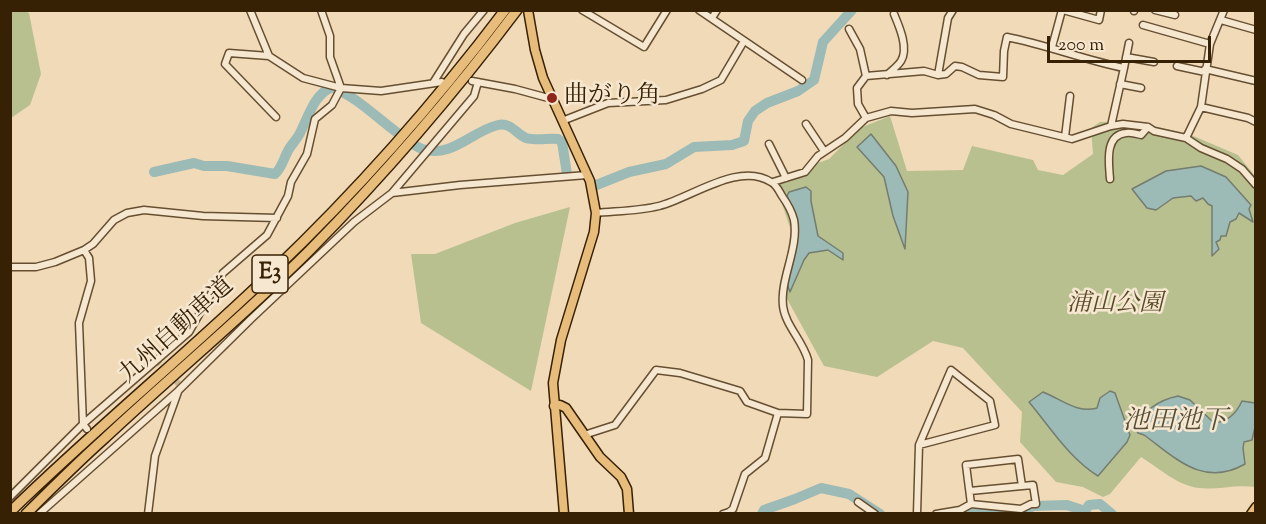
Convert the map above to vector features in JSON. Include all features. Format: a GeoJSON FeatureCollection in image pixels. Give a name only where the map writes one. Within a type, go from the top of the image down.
{"type":"FeatureCollection","features":[{"type":"Feature","properties":{"kind":"highway","name":"九州自動車道"},"geometry":{"type":"LineString","coordinates":[[10,512],[225,316],[355,189],[423,113],[505,10]]}},
{"type":"Feature","properties":{"kind":"highway","name":"九州自動車道"},"geometry":{"type":"LineString","coordinates":[[26,513],[105,437],[209,345],[323,236],[407,147],[517,10]]}},
{"type":"Feature","properties":{"kind":"main road"},"geometry":{"type":"LineString","coordinates":[[529,14],[538,62],[552,99],[587,175],[593,192],[596,213],[591,247],[561,340],[553,383],[564,513]]}},
{"type":"Feature","properties":{"kind":"main road"},"geometry":{"type":"LineString","coordinates":[[554,406],[560,405],[566,408],[600,457],[621,477],[627,489],[629,513]]}},
{"type":"Feature","properties":{"kind":"main road"},"geometry":{"type":"LineString","coordinates":[[1251,513],[1256,507]]}},
{"type":"Feature","properties":{"kind":"street"},"geometry":{"type":"LineString","coordinates":[[249,10],[269,56]]}},
{"type":"Feature","properties":{"kind":"street"},"geometry":{"type":"LineString","coordinates":[[10,497],[189,332],[223,273],[267,235],[288,196],[291,182],[307,154],[315,118],[332,105],[341,88],[330,57],[330,36],[321,10]]}},
{"type":"Feature","properties":{"kind":"street"},"geometry":{"type":"LineString","coordinates":[[433,83],[464,34],[484,10]]}},
{"type":"Feature","properties":{"kind":"street"},"geometry":{"type":"LineString","coordinates":[[529,14],[537,10]]}},
{"type":"Feature","properties":{"kind":"street"},"geometry":{"type":"LineString","coordinates":[[582,10],[644,47],[667,10]]}},
{"type":"Feature","properties":{"kind":"street"},"geometry":{"type":"LineString","coordinates":[[699,10],[802,80]]}},
{"type":"Feature","properties":{"kind":"street"},"geometry":{"type":"LineString","coordinates":[[712,18],[717,10]]}},
{"type":"Feature","properties":{"kind":"street"},"geometry":{"type":"LineString","coordinates":[[938,75],[948,18],[953,10]]}},
{"type":"Feature","properties":{"kind":"street"},"geometry":{"type":"LineString","coordinates":[[1052,47],[1063,10],[1099,20],[1101,10]]}},
{"type":"Feature","properties":{"kind":"street"},"geometry":{"type":"LineString","coordinates":[[1155,10],[1175,15]]}},
{"type":"Feature","properties":{"kind":"street"},"geometry":{"type":"LineString","coordinates":[[1186,138],[1201,107],[1209,44],[1224,10]]}},
{"type":"Feature","properties":{"kind":"street"},"geometry":{"type":"LineString","coordinates":[[886,75],[901,61],[904,51],[899,25],[894,14]]}},
{"type":"Feature","properties":{"kind":"street"},"geometry":{"type":"LineString","coordinates":[[1221,20],[1256,30]]}},
{"type":"Feature","properties":{"kind":"street"},"geometry":{"type":"LineString","coordinates":[[1143,25],[1209,44]]}},
{"type":"Feature","properties":{"kind":"street"},"geometry":{"type":"LineString","coordinates":[[849,29],[860,49],[866,76]]}},
{"type":"Feature","properties":{"kind":"street"},"geometry":{"type":"LineString","coordinates":[[866,118],[858,104],[857,87],[866,76],[924,71],[938,75],[946,74],[955,66],[979,75],[1004,76],[1004,51],[1007,37],[1052,47],[1124,68]]}},
{"type":"Feature","properties":{"kind":"street"},"geometry":{"type":"LineString","coordinates":[[562,121],[608,103],[666,100],[702,89],[721,80],[744,41]]}},
{"type":"Feature","properties":{"kind":"street"},"geometry":{"type":"LineString","coordinates":[[1111,126],[1129,43]]}},
{"type":"Feature","properties":{"kind":"street"},"geometry":{"type":"LineString","coordinates":[[276,117],[225,64],[228,53],[269,56],[303,78],[341,88],[381,91],[442,82]]}},
{"type":"Feature","properties":{"kind":"street"},"geometry":{"type":"LineString","coordinates":[[1126,57],[1154,62]]}},
{"type":"Feature","properties":{"kind":"street"},"geometry":{"type":"LineString","coordinates":[[1177,66],[1256,81]]}},
{"type":"Feature","properties":{"kind":"street"},"geometry":{"type":"LineString","coordinates":[[39,513],[179,388],[354,222],[392,193],[474,96],[475,82],[552,99]]}},
{"type":"Feature","properties":{"kind":"street"},"geometry":{"type":"LineString","coordinates":[[1120,84],[1141,88]]}},
{"type":"Feature","properties":{"kind":"street"},"geometry":{"type":"LineString","coordinates":[[1065,138],[1070,96]]}},
{"type":"Feature","properties":{"kind":"street"},"geometry":{"type":"LineString","coordinates":[[1201,107],[1256,122]]}},
{"type":"Feature","properties":{"kind":"street"},"geometry":{"type":"LineString","coordinates":[[596,213],[659,206],[716,183],[745,176],[759,177],[773,182],[806,172],[824,151],[851,134],[866,118],[891,111],[912,113],[975,109],[1011,124],[1072,139],[1123,124],[1148,127],[1154,131],[1186,138],[1227,159],[1242,169],[1256,185]]}},
{"type":"Feature","properties":{"kind":"street"},"geometry":{"type":"LineString","coordinates":[[806,124],[824,151]]}},
{"type":"Feature","properties":{"kind":"street"},"geometry":{"type":"LineString","coordinates":[[1110,179],[1108,158],[1110,147],[1117,137],[1125,133],[1141,135],[1148,127]]}},
{"type":"Feature","properties":{"kind":"street"},"geometry":{"type":"LineString","coordinates":[[769,144],[786,178]]}},
{"type":"Feature","properties":{"kind":"street"},"geometry":{"type":"LineString","coordinates":[[392,193],[587,175]]}},
{"type":"Feature","properties":{"kind":"street"},"geometry":{"type":"LineString","coordinates":[[584,435],[615,425],[656,370],[680,373],[740,391],[747,402],[778,413],[807,414],[808,360],[783,308],[794,220],[788,205],[773,182]]}},
{"type":"Feature","properties":{"kind":"street"},"geometry":{"type":"LineString","coordinates":[[10,267],[36,267],[84,250],[93,244],[114,220],[127,213],[144,210],[203,216],[277,218]]}},
{"type":"Feature","properties":{"kind":"street"},"geometry":{"type":"LineString","coordinates":[[84,250],[89,258],[91,280],[79,323],[85,426]]}},
{"type":"Feature","properties":{"kind":"street"},"geometry":{"type":"LineString","coordinates":[[917,513],[919,445],[951,370],[990,401],[995,424],[919,445]]}},
{"type":"Feature","properties":{"kind":"street"},"geometry":{"type":"LineString","coordinates":[[148,513],[155,456],[179,388]]}},
{"type":"Feature","properties":{"kind":"street"},"geometry":{"type":"LineString","coordinates":[[723,513],[733,509],[745,474],[765,458],[778,413]]}},
{"type":"Feature","properties":{"kind":"street"},"geometry":{"type":"LineString","coordinates":[[971,504],[966,465],[1018,459],[1022,486]]}},
{"type":"Feature","properties":{"kind":"street"},"geometry":{"type":"LineString","coordinates":[[936,513],[960,510],[971,504],[1021,509],[1036,504],[1033,485],[970,491]]}},
{"type":"Feature","properties":{"kind":"street"},"geometry":{"type":"LineString","coordinates":[[858,502],[875,513]]}},
{"type":"Feature","properties":{"kind":"green space"},"geometry":{"type":"Polygon","coordinates":[[[11,10],[29,13],[41,74],[30,105],[11,118],[11,10]]]}},
{"type":"Feature","properties":{"kind":"green space","name":"浦山公園"},"geometry":{"type":"Polygon","coordinates":[[[890,116],[907,171],[963,170],[972,146],[1033,160],[1038,170],[1063,175],[1093,154],[1091,128],[1100,122],[1133,121],[1191,135],[1238,155],[1255,176],[1255,487],[1191,487],[1141,457],[1110,494],[1103,497],[1083,487],[1056,482],[1020,442],[1022,412],[963,348],[933,341],[877,377],[824,366],[781,288],[791,231],[774,179],[829,159],[860,128],[890,116]]]}},
{"type":"Feature","properties":{"kind":"green space"},"geometry":{"type":"Polygon","coordinates":[[[570,207],[531,391],[421,323],[411,254],[435,254],[515,223],[570,207]]]}},
{"type":"Feature","properties":{"kind":"water"},"geometry":{"type":"Polygon","coordinates":[[[871,134],[896,166],[908,192],[905,249],[893,216],[884,177],[857,147],[871,134]]]}},
{"type":"Feature","properties":{"kind":"water"},"geometry":{"type":"Polygon","coordinates":[[[1201,166],[1226,177],[1251,205],[1249,209],[1253,222],[1239,213],[1236,219],[1230,222],[1226,236],[1221,236],[1216,242],[1219,249],[1212,256],[1212,206],[1203,198],[1196,201],[1191,196],[1173,198],[1156,210],[1147,208],[1132,189],[1166,171],[1201,166]]]}},
{"type":"Feature","properties":{"kind":"water"},"geometry":{"type":"Polygon","coordinates":[[[806,187],[811,191],[818,236],[843,253],[843,260],[828,250],[809,253],[790,292],[787,284],[796,219],[787,196],[789,192],[806,187]]]}},
{"type":"Feature","properties":{"kind":"water"},"geometry":{"type":"Polygon","coordinates":[[[1110,391],[1115,393],[1130,435],[1127,442],[1098,476],[1060,442],[1029,402],[1043,392],[1070,405],[1090,409],[1097,408],[1100,398],[1110,391]]]}},
{"type":"Feature","properties":{"kind":"water","name":"池田池下"},"geometry":{"type":"Polygon","coordinates":[[[1178,396],[1190,400],[1214,423],[1231,416],[1242,401],[1255,403],[1255,427],[1252,440],[1244,442],[1243,448],[1245,464],[1230,471],[1216,473],[1203,471],[1179,461],[1138,433],[1135,428],[1148,411],[1158,403],[1178,396]]]}},
{"type":"Feature","properties":{"kind":"waterway"},"geometry":{"type":"LineString","coordinates":[[594,186],[629,172],[666,164],[694,147],[732,145],[744,141],[748,121],[755,111],[767,103],[798,91],[814,80],[823,42],[852,10]]}},
{"type":"Feature","properties":{"kind":"waterway"},"geometry":{"type":"LineString","coordinates":[[154,172],[194,163],[275,174],[299,135],[316,101],[332,87],[358,102],[422,149],[433,151],[452,147],[498,125],[506,125],[526,138],[558,139],[562,142],[567,174]]}},
{"type":"Feature","properties":{"kind":"waterway"},"geometry":{"type":"LineString","coordinates":[[762,514],[764,510],[821,488],[849,494],[880,514]]}},
{"type":"Feature","properties":{"kind":"waterway"},"geometry":{"type":"LineString","coordinates":[[962,514],[971,507],[1021,512],[1033,506],[1067,505],[1085,511],[1089,505],[1100,504],[1112,514]]}},
{"type":"Feature","properties":{"kind":"tunnel"},"geometry":{"type":"LineString","coordinates":[[156,360],[179,384]]}},
{"type":"Feature","properties":{"kind":"tunnel"},"geometry":{"type":"LineString","coordinates":[[87,429],[105,449]]}},
{"type":"Feature","properties":{"kind":"place","name":"曲がり角"},"geometry":{"type":"Point","coordinates":[552,98]}}]}
